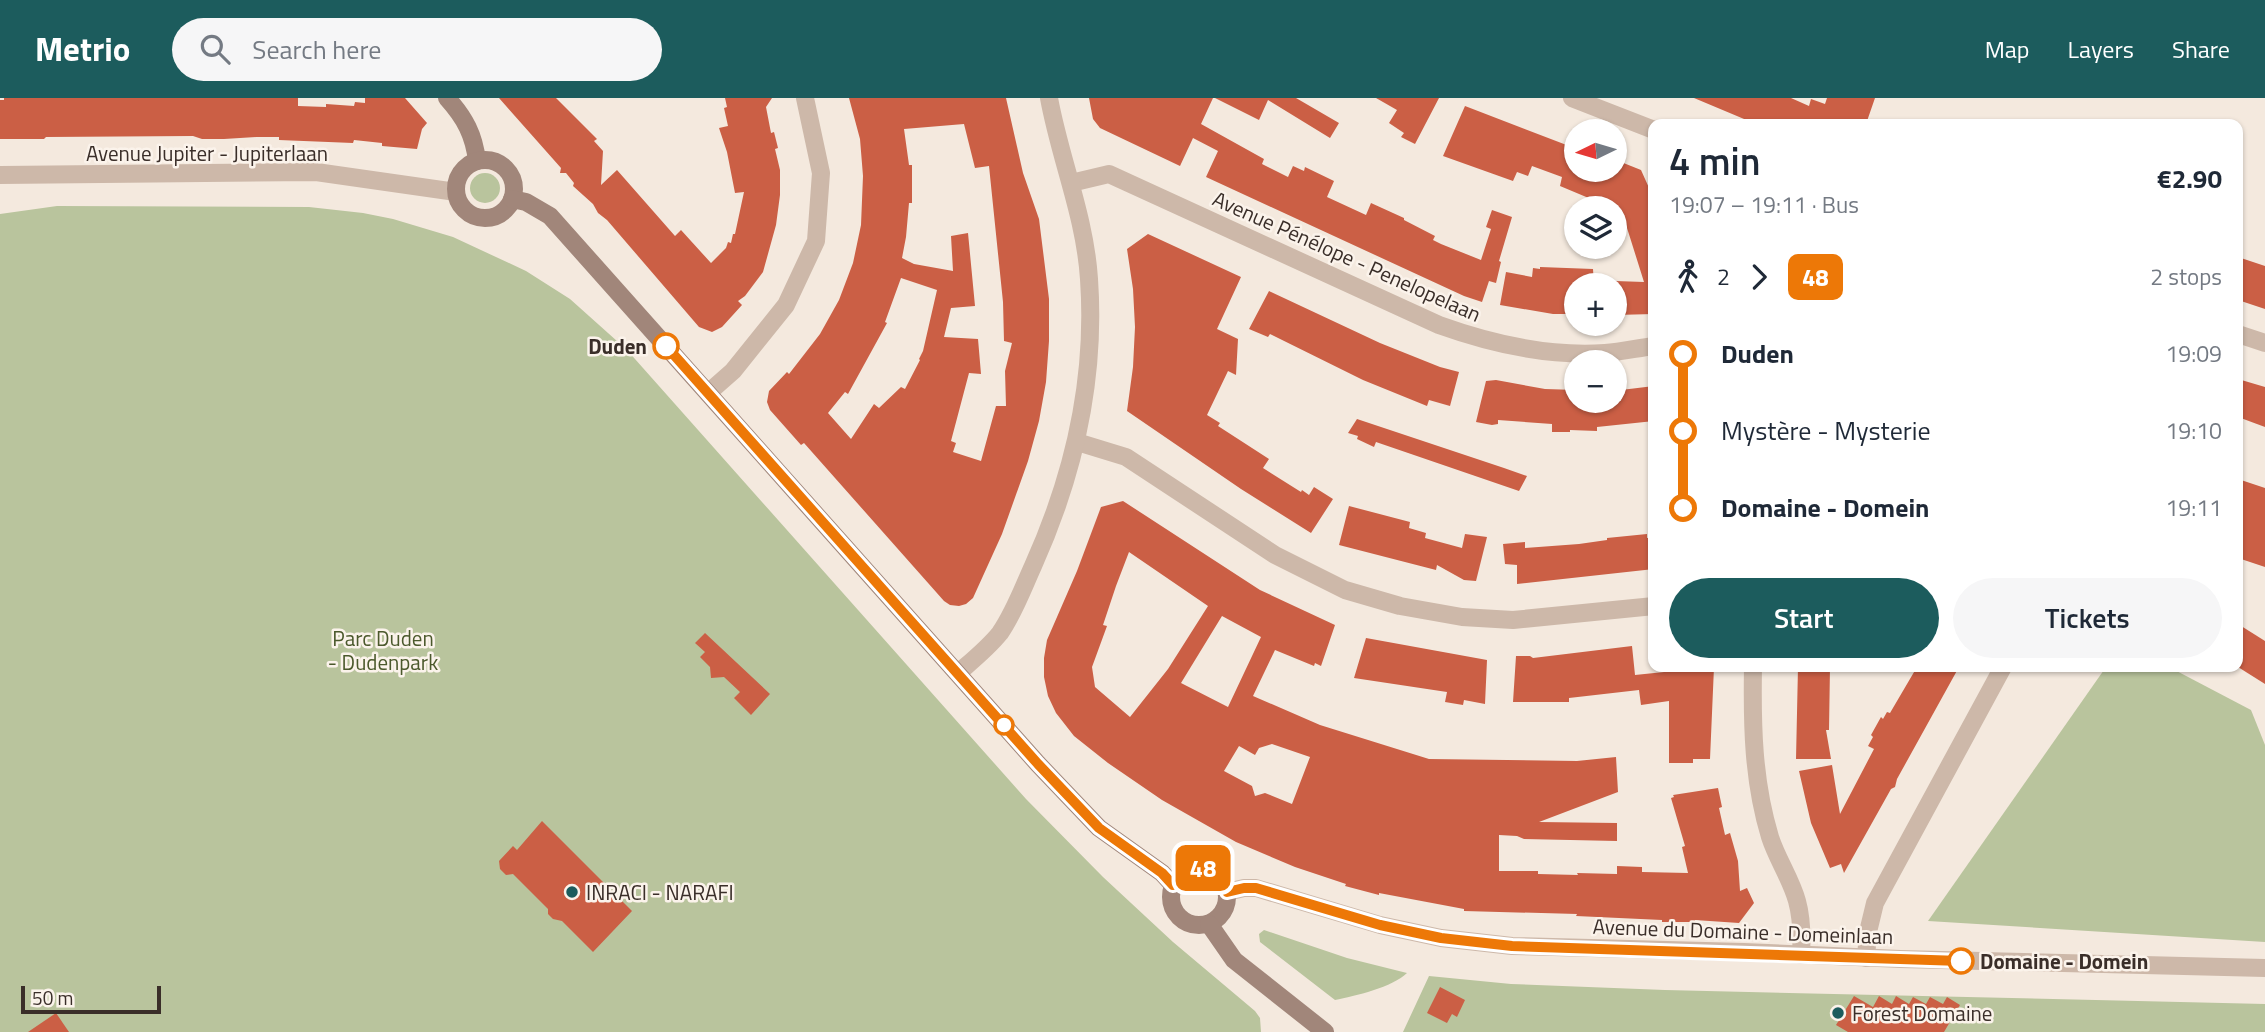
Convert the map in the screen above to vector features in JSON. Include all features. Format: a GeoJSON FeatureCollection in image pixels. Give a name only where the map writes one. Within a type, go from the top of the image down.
{"type":"FeatureCollection","features":[{"type":"Feature","properties":{"kind":"street"},"geometry":{"type":"LineString","coordinates":[[447,98],[471,131],[477,161]]}},
{"type":"Feature","properties":{"kind":"street"},"geometry":{"type":"LineString","coordinates":[[708,393],[733,371],[786,305],[816,241],[821,173],[805,98]]}},
{"type":"Feature","properties":{"kind":"street"},"geometry":{"type":"LineString","coordinates":[[958,673],[989,646],[1002,630],[1018,600],[1055,512],[1077,442],[1087,388],[1091,344],[1089,278],[1081,226],[1054,127],[1049,98]]}},
{"type":"Feature","properties":{"kind":"street"},"geometry":{"type":"LineString","coordinates":[[1572,98],[1648,128]]}},
{"type":"Feature","properties":{"kind":"street"},"geometry":{"type":"LineString","coordinates":[[477,161],[495,162],[509,173],[513,181],[512,199],[506,210],[494,217],[481,219],[469,214],[460,205],[456,192],[459,176],[470,164],[477,161]]}},
{"type":"Feature","properties":{"kind":"street","name":"Avenue Jupiter - Jupiterlaan"},"geometry":{"type":"LineString","coordinates":[[0,176],[316,172],[456,192]]}},
{"type":"Feature","properties":{"kind":"street","name":"Avenue Pénélope - Penelopelaan"},"geometry":{"type":"LineString","coordinates":[[1071,183],[1109,174],[1439,325],[1483,341],[1545,351],[1592,353],[1648,347]]}},
{"type":"Feature","properties":{"kind":"street"},"geometry":{"type":"LineString","coordinates":[[512,199],[526,202],[550,216],[1038,764],[1099,828],[1162,873],[1173,885]]}},
{"type":"Feature","properties":{"kind":"street"},"geometry":{"type":"LineString","coordinates":[[2243,336],[2265,343]]}},
{"type":"Feature","properties":{"kind":"street"},"geometry":{"type":"LineString","coordinates":[[1077,442],[1126,457],[1275,555],[1345,590],[1399,606],[1462,617],[1513,621],[1648,607]]}},
{"type":"Feature","properties":{"kind":"street"},"geometry":{"type":"LineString","coordinates":[[1753,672],[1752,728],[1757,784],[1771,838],[1797,901],[1802,931],[1801,955]]}},
{"type":"Feature","properties":{"kind":"street"},"geometry":{"type":"LineString","coordinates":[[1866,958],[1868,932],[1875,903],[2000,672]]}},
{"type":"Feature","properties":{"kind":"street"},"geometry":{"type":"LineString","coordinates":[[1199,868],[1207,869],[1220,877],[1227,892],[1226,908],[1222,915],[1209,924],[1198,925],[1187,923],[1178,916],[1170,896],[1173,885],[1184,873],[1199,868]]}},
{"type":"Feature","properties":{"kind":"street","name":"Avenue du Domaine - Domeinlaan"},"geometry":{"type":"LineString","coordinates":[[1227,892],[1256,888],[1380,925],[1512,946],[2265,968]]}},
{"type":"Feature","properties":{"kind":"street"},"geometry":{"type":"LineString","coordinates":[[1209,924],[1234,960],[1325,1032]]}},
{"type":"Feature","properties":{"kind":"green space"},"geometry":{"type":"Polygon","coordinates":[[[485,173],[496,177],[500,188],[496,199],[485,203],[474,199],[470,188],[474,177],[485,173]]]}},
{"type":"Feature","properties":{"kind":"green space","name":"Parc Duden - Dudenpark"},"geometry":{"type":"Polygon","coordinates":[[[57,206],[309,207],[363,213],[453,237],[526,271],[570,299],[627,350],[1026,799],[1103,877],[1173,942],[1255,1011],[1260,1018],[1261,1032],[0,1032],[0,214],[57,206]]]}},
{"type":"Feature","properties":{"kind":"green space"},"geometry":{"type":"Polygon","coordinates":[[[2102,672],[2179,672],[2251,710],[2265,745],[2265,942],[1928,921],[2102,672]]]}},
{"type":"Feature","properties":{"kind":"green space"},"geometry":{"type":"Polygon","coordinates":[[[1264,930],[1347,958],[1407,973],[1383,987],[1335,1000],[1260,942],[1259,934],[1264,930]]]}},
{"type":"Feature","properties":{"kind":"green space","name":"Forest Domaine"},"geometry":{"type":"Polygon","coordinates":[[[1429,976],[1511,984],[1665,990],[2265,1004],[2265,1032],[1403,1032],[1429,976]]]}},
{"type":"Feature","properties":{"kind":"building"},"geometry":{"type":"Polygon","coordinates":[[[298,98],[298,106],[326,107],[326,104],[354,106],[355,102],[365,103],[365,98],[405,98],[427,123],[422,129],[417,149],[354,140],[353,143],[279,140],[279,137],[0,139],[0,100],[298,98]]]}},
{"type":"Feature","properties":{"kind":"building"},"geometry":{"type":"Polygon","coordinates":[[[499,98],[556,98],[597,139],[594,141],[603,151],[601,185],[617,170],[675,236],[681,230],[711,263],[726,248],[728,242],[731,243],[744,192],[735,193],[719,128],[728,126],[725,98],[772,98],[766,107],[771,133],[774,132],[778,148],[775,149],[780,170],[776,225],[763,272],[738,301],[742,305],[722,327],[712,332],[699,327],[593,204],[573,186],[574,183],[566,173],[560,173],[561,168],[499,98]]]}},
{"type":"Feature","properties":{"kind":"building"},"geometry":{"type":"Polygon","coordinates":[[[849,98],[1006,98],[1023,173],[1039,219],[1049,299],[1049,341],[1046,382],[1039,421],[1002,534],[973,598],[959,606],[944,601],[804,443],[801,445],[770,410],[767,402],[769,391],[787,372],[789,374],[820,334],[839,300],[853,263],[861,225],[863,176],[860,139],[849,98]],[[964,124],[904,129],[909,165],[912,165],[912,203],[909,203],[902,258],[914,264],[953,271],[951,236],[968,233],[975,306],[951,308],[944,337],[978,339],[981,374],[969,373],[951,441],[956,443],[953,452],[981,461],[996,406],[1006,406],[1005,371],[1012,343],[1004,341],[1003,302],[989,166],[975,168],[964,124]],[[901,278],[885,322],[887,323],[848,394],[845,392],[828,413],[851,439],[874,404],[879,408],[901,387],[905,389],[923,351],[937,290],[901,278]]]}},
{"type":"Feature","properties":{"kind":"building"},"geometry":{"type":"Polygon","coordinates":[[[1089,98],[1213,98],[1201,124],[1264,159],[1262,164],[1288,177],[1293,166],[1304,171],[1305,167],[1334,181],[1327,197],[1366,215],[1371,203],[1435,236],[1433,240],[1481,260],[1491,229],[1486,227],[1492,210],[1512,217],[1499,261],[1501,262],[1496,283],[1489,281],[1482,302],[1464,296],[1206,177],[1218,151],[1193,138],[1180,166],[1100,128],[1093,119],[1089,98]]]}},
{"type":"Feature","properties":{"kind":"building"},"geometry":{"type":"Polygon","coordinates":[[[1215,98],[1296,98],[1339,123],[1330,138],[1268,100],[1259,120],[1215,98]]]}},
{"type":"Feature","properties":{"kind":"building"},"geometry":{"type":"Polygon","coordinates":[[[1376,98],[1439,98],[1415,144],[1401,137],[1404,133],[1389,123],[1397,110],[1376,98]]]}},
{"type":"Feature","properties":{"kind":"building"},"geometry":{"type":"Polygon","coordinates":[[[1694,98],[1791,98],[1809,106],[1811,99],[1825,104],[1827,98],[1875,98],[1868,119],[1744,119],[1694,98]]]}},
{"type":"Feature","properties":{"kind":"building"},"geometry":{"type":"Polygon","coordinates":[[[1465,106],[1564,144],[1564,182],[1628,182],[1628,165],[1641,170],[1648,186],[1648,314],[1627,315],[1627,281],[1644,282],[1627,228],[1627,196],[1584,196],[1560,186],[1562,177],[1532,166],[1528,176],[1517,172],[1513,181],[1443,156],[1465,106]]]}},
{"type":"Feature","properties":{"kind":"building"},"geometry":{"type":"Polygon","coordinates":[[[1148,234],[1241,277],[1217,329],[1238,339],[1236,375],[1228,371],[1207,415],[1220,423],[1218,426],[1269,459],[1263,468],[1301,492],[1302,490],[1309,495],[1314,487],[1333,499],[1311,533],[1127,411],[1135,327],[1127,249],[1148,234]]]}},
{"type":"Feature","properties":{"kind":"building"},"geometry":{"type":"Polygon","coordinates":[[[2243,259],[2265,266],[2265,309],[2243,302],[2243,259]]]}},
{"type":"Feature","properties":{"kind":"building"},"geometry":{"type":"Polygon","coordinates":[[[1533,268],[1593,269],[1593,273],[1564,273],[1564,314],[1500,305],[1506,272],[1532,277],[1533,268]]]}},
{"type":"Feature","properties":{"kind":"building"},"geometry":{"type":"Polygon","coordinates":[[[1269,291],[1380,343],[1459,372],[1450,406],[1429,400],[1427,406],[1363,380],[1270,334],[1268,337],[1249,329],[1269,291]]]}},
{"type":"Feature","properties":{"kind":"building"},"geometry":{"type":"Polygon","coordinates":[[[2243,380],[2265,387],[2265,427],[2243,419],[2243,380]]]}},
{"type":"Feature","properties":{"kind":"building"},"geometry":{"type":"Polygon","coordinates":[[[1486,381],[1564,390],[1564,413],[1627,413],[1627,389],[1648,387],[1648,422],[1597,427],[1597,431],[1570,432],[1552,432],[1552,424],[1498,420],[1498,424],[1492,425],[1476,422],[1486,381]]]}},
{"type":"Feature","properties":{"kind":"building"},"geometry":{"type":"Polygon","coordinates":[[[1357,419],[1527,476],[1519,491],[1376,442],[1374,447],[1348,433],[1357,419]]]}},
{"type":"Feature","properties":{"kind":"building"},"geometry":{"type":"Polygon","coordinates":[[[2243,481],[2265,488],[2265,567],[2243,560],[2243,481]]]}},
{"type":"Feature","properties":{"kind":"building"},"geometry":{"type":"Polygon","coordinates":[[[1123,501],[1260,590],[1335,625],[1321,666],[1315,663],[1314,666],[1275,650],[1253,696],[1320,725],[1429,759],[1577,761],[1616,757],[1618,792],[1539,822],[1617,823],[1617,841],[1524,839],[1499,835],[1499,871],[1617,874],[1617,866],[1642,867],[1642,872],[1688,873],[1682,847],[1685,846],[1671,798],[1673,795],[1718,788],[1725,835],[1730,833],[1738,861],[1740,891],[1747,888],[1754,903],[1739,923],[1695,920],[1662,922],[1576,916],[1577,914],[1464,911],[1345,886],[1346,884],[1295,867],[1236,842],[1162,800],[1074,736],[1056,713],[1048,696],[1044,677],[1047,640],[1101,507],[1123,501]],[[1129,552],[1103,625],[1107,626],[1092,667],[1095,687],[1130,717],[1168,669],[1208,606],[1129,552]],[[1222,616],[1181,683],[1228,707],[1261,637],[1222,616]],[[1272,744],[1259,748],[1255,755],[1239,746],[1224,771],[1252,786],[1255,796],[1265,793],[1292,804],[1310,757],[1272,744]]]}},
{"type":"Feature","properties":{"kind":"building"},"geometry":{"type":"Polygon","coordinates":[[[1349,506],[1410,522],[1409,528],[1426,533],[1425,538],[1462,548],[1465,534],[1487,537],[1476,581],[1464,580],[1437,565],[1436,570],[1339,545],[1349,506]]]}},
{"type":"Feature","properties":{"kind":"building"},"geometry":{"type":"Polygon","coordinates":[[[1647,534],[1648,570],[1517,584],[1517,565],[1505,564],[1503,544],[1525,542],[1525,548],[1579,544],[1647,534]]]}},
{"type":"Feature","properties":{"kind":"building"},"geometry":{"type":"Polygon","coordinates":[[[2243,627],[2265,641],[2265,684],[2243,670],[2243,627]]]}},
{"type":"Feature","properties":{"kind":"building"},"geometry":{"type":"Polygon","coordinates":[[[705,633],[770,694],[751,715],[734,698],[740,692],[724,677],[711,678],[710,667],[700,657],[705,652],[695,643],[705,633]]]}},
{"type":"Feature","properties":{"kind":"building"},"geometry":{"type":"Polygon","coordinates":[[[1366,638],[1487,660],[1485,704],[1464,700],[1463,705],[1445,702],[1447,692],[1354,678],[1366,638]]]}},
{"type":"Feature","properties":{"kind":"building"},"geometry":{"type":"Polygon","coordinates":[[[1632,646],[1635,675],[1714,672],[1710,759],[1693,759],[1693,763],[1669,763],[1669,701],[1641,705],[1639,690],[1569,698],[1569,702],[1513,702],[1516,656],[1533,658],[1632,646]]]}},
{"type":"Feature","properties":{"kind":"building"},"geometry":{"type":"Polygon","coordinates":[[[1798,672],[1830,672],[1829,730],[1826,730],[1831,759],[1796,759],[1798,672]]]}},
{"type":"Feature","properties":{"kind":"building"},"geometry":{"type":"Polygon","coordinates":[[[1914,672],[1956,672],[1895,787],[1891,789],[1844,873],[1841,864],[1830,868],[1811,823],[1799,771],[1832,765],[1840,814],[1874,749],[1868,746],[1873,737],[1871,735],[1881,717],[1883,719],[1887,712],[1890,713],[1914,672]]]}},
{"type":"Feature","properties":{"kind":"building","name":"INRACI - NARAFI"},"geometry":{"type":"Polygon","coordinates":[[[542,821],[632,911],[593,952],[562,921],[553,919],[548,914],[548,909],[513,874],[506,875],[500,869],[499,861],[513,846],[517,850],[542,821]]]}},
{"type":"Feature","properties":{"kind":"building"},"geometry":{"type":"Polygon","coordinates":[[[1440,987],[1465,1000],[1457,1017],[1452,1014],[1447,1023],[1427,1013],[1440,987]]]}},
{"type":"Feature","properties":{"kind":"building"},"geometry":{"type":"Polygon","coordinates":[[[1854,996],[1873,1007],[1879,996],[1892,1004],[1896,996],[1909,1004],[1913,997],[1926,1004],[1930,997],[1943,1004],[1947,997],[1960,1005],[1944,1032],[1848,1032],[1836,1025],[1854,996]]]}},
{"type":"Feature","properties":{"kind":"building"},"geometry":{"type":"Polygon","coordinates":[[[56,1013],[69,1032],[28,1032],[56,1013]]]}},
{"type":"Feature","properties":{"kind":"bus line","name":"48"},"geometry":{"type":"LineString","coordinates":[[666,346],[1038,764],[1099,828],[1162,873],[1173,885],[1177,878],[1191,869],[1207,869],[1220,877],[1227,892],[1256,888],[1380,925],[1441,938],[1512,946],[1961,961]]}},
{"type":"Feature","properties":{"kind":"place","name":"Duden"},"geometry":{"type":"Point","coordinates":[666,346]}},
{"type":"Feature","properties":{"kind":"place","name":"INRACI - NARAFI"},"geometry":{"type":"Point","coordinates":[572,892]}},
{"type":"Feature","properties":{"kind":"place","name":"Domaine - Domein"},"geometry":{"type":"Point","coordinates":[1961,961]}},
{"type":"Feature","properties":{"kind":"place","name":"Forest Domaine"},"geometry":{"type":"Point","coordinates":[1838,1013]}}]}
